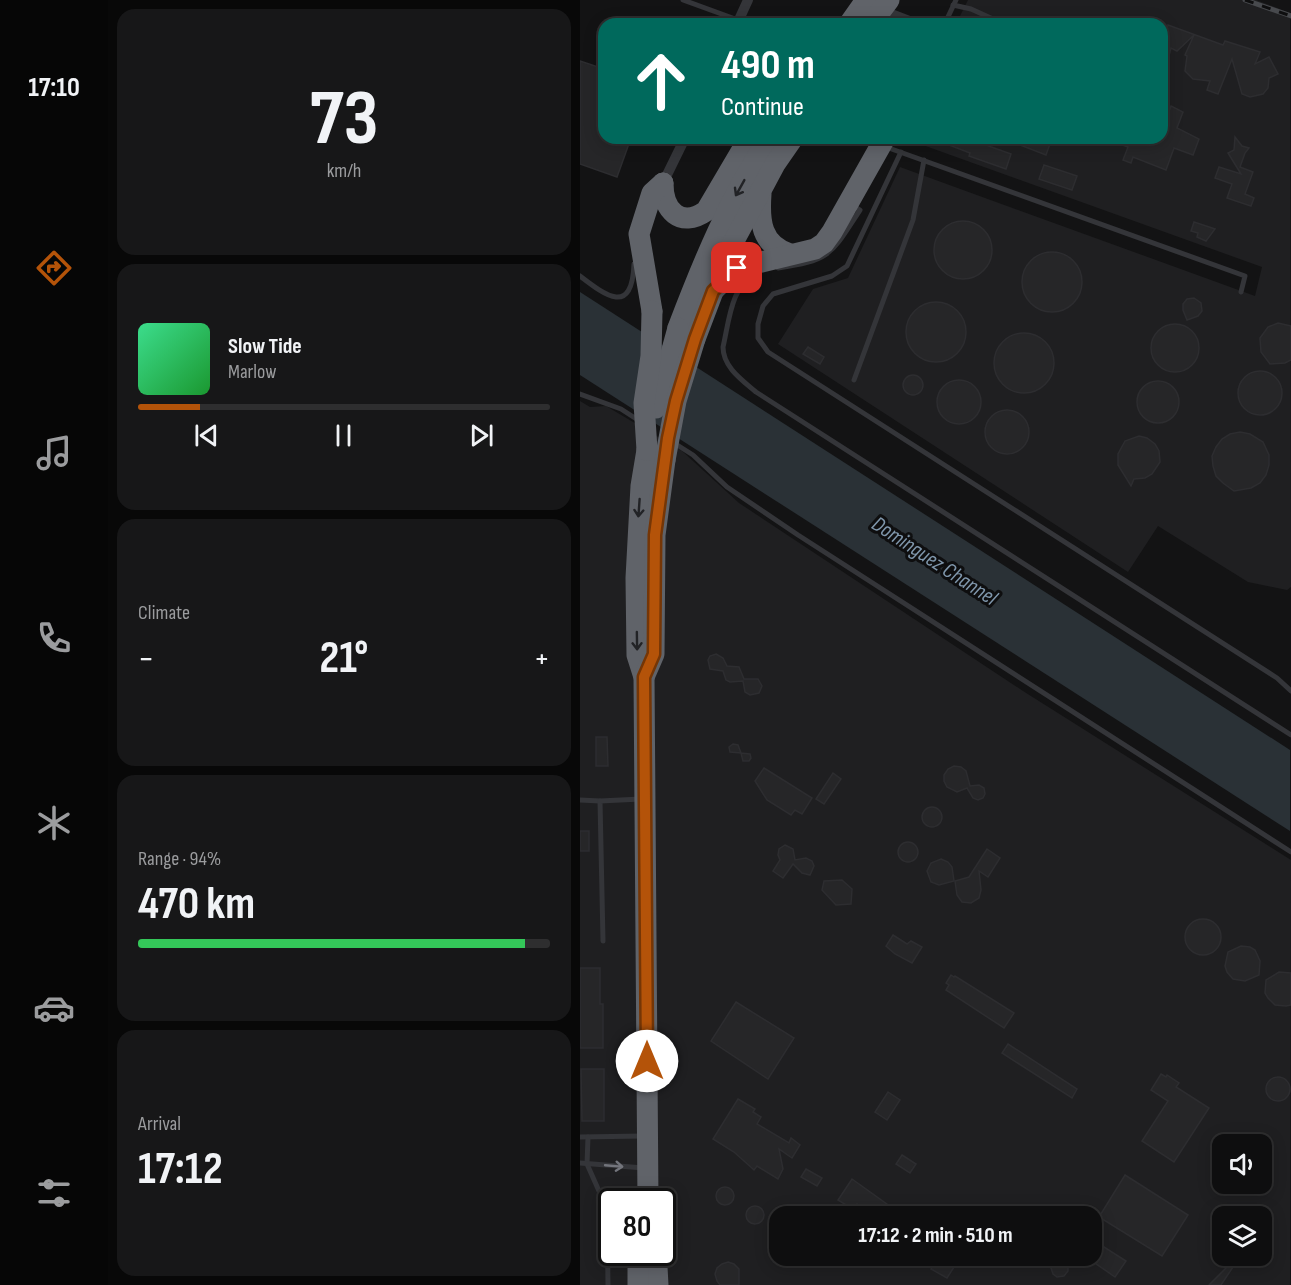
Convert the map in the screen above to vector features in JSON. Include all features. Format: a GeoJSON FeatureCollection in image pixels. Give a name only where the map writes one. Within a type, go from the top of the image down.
{"type":"FeatureCollection","features":[{"type":"Feature","properties":{"kind":"highway"},"geometry":{"type":"LineString","coordinates":[[852,18],[866,0]]}},
{"type":"Feature","properties":{"kind":"highway"},"geometry":{"type":"LineString","coordinates":[[876,18],[889,0]]}},
{"type":"Feature","properties":{"kind":"highway"},"geometry":{"type":"LineString","coordinates":[[663,183],[670,211],[684,218],[698,216],[706,211],[745,144]]}},
{"type":"Feature","properties":{"kind":"highway"},"geometry":{"type":"LineString","coordinates":[[686,334],[712,244],[766,144]]}},
{"type":"Feature","properties":{"kind":"highway"},"geometry":{"type":"LineString","coordinates":[[648,1188],[644,677],[637,655],[645,604],[641,486],[656,447],[660,388],[686,334],[713,291],[728,252],[775,164],[789,144]]}},
{"type":"Feature","properties":{"kind":"highway"},"geometry":{"type":"LineString","coordinates":[[713,291],[737,268],[815,249],[824,243],[889,145]]}},
{"type":"Feature","properties":{"kind":"highway"},"geometry":{"type":"LineString","coordinates":[[656,447],[644,403],[651,356],[652,311],[639,234],[652,193],[663,183]]}},
{"type":"Feature","properties":{"kind":"highway"},"geometry":{"type":"LineString","coordinates":[[761,190],[760,216],[764,232],[778,251],[790,254]]}},
{"type":"Feature","properties":{"kind":"street"},"geometry":{"type":"LineString","coordinates":[[740,18],[748,0]]}},
{"type":"Feature","properties":{"kind":"street"},"geometry":{"type":"LineString","coordinates":[[853,0],[901,18]]}},
{"type":"Feature","properties":{"kind":"street"},"geometry":{"type":"LineString","coordinates":[[663,183],[682,144]]}},
{"type":"Feature","properties":{"kind":"lane"},"geometry":{"type":"LineString","coordinates":[[683,0],[728,18]]}},
{"type":"Feature","properties":{"kind":"lane"},"geometry":{"type":"LineString","coordinates":[[947,18],[955,2],[991,18]]}},
{"type":"Feature","properties":{"kind":"lane"},"geometry":{"type":"LineString","coordinates":[[1241,292],[1245,276],[924,160],[889,145],[847,266],[832,276],[773,294],[763,306],[758,324],[758,338],[768,352],[1277,678],[1291,691]]}},
{"type":"Feature","properties":{"kind":"lane"},"geometry":{"type":"LineString","coordinates":[[854,380],[913,220],[924,160]]}},
{"type":"Feature","properties":{"kind":"lane"},"geometry":{"type":"LineString","coordinates":[[771,270],[808,264],[827,255],[841,240],[860,210],[849,204]]}},
{"type":"Feature","properties":{"kind":"lane"},"geometry":{"type":"LineString","coordinates":[[580,276],[607,296],[616,298],[622,296],[627,292],[634,278],[635,252],[639,234]]}},
{"type":"Feature","properties":{"kind":"lane"},"geometry":{"type":"LineString","coordinates":[[764,271],[750,277],[739,289],[723,347],[727,363],[747,384],[1291,735]]}},
{"type":"Feature","properties":{"kind":"lane"},"geometry":{"type":"LineString","coordinates":[[580,394],[621,409],[656,447]]}},
{"type":"Feature","properties":{"kind":"lane"},"geometry":{"type":"LineString","coordinates":[[666,438],[693,455],[727,487],[807,541],[1291,852]]}},
{"type":"Feature","properties":{"kind":"lane"},"geometry":{"type":"LineString","coordinates":[[580,800],[645,799]]}},
{"type":"Feature","properties":{"kind":"lane"},"geometry":{"type":"LineString","coordinates":[[600,801],[603,941]]}},
{"type":"Feature","properties":{"kind":"lane"},"geometry":{"type":"LineString","coordinates":[[580,1137],[647,1136]]}},
{"type":"Feature","properties":{"kind":"lane"},"geometry":{"type":"LineString","coordinates":[[588,1137],[583,1163],[607,1209],[608,1285]]}},
{"type":"Feature","properties":{"kind":"lane"},"geometry":{"type":"LineString","coordinates":[[583,1163],[648,1168]]}},
{"type":"Feature","properties":{"kind":"shaded area"},"geometry":{"type":"Polygon","coordinates":[[[968,0],[1256,0],[1290,13],[1291,587],[1287,590],[1248,582],[1158,526],[1128,572],[778,344],[813,289],[848,278],[900,167],[1255,296],[1262,267],[920,144],[1168,144],[1168,18],[959,18],[968,0]]]}},
{"type":"Feature","properties":{"kind":"shaded area"},"geometry":{"type":"Polygon","coordinates":[[[580,401],[590,407],[606,406],[682,451],[739,503],[1023,691],[1291,860],[1290,1285],[580,1285],[580,401]]]}},
{"type":"Feature","properties":{"kind":"water","name":"Dominguez Channel"},"geometry":{"type":"Polygon","coordinates":[[[580,292],[1290,750],[1290,831],[580,375],[580,292]]]}},
{"type":"Feature","properties":{"kind":"building"},"geometry":{"type":"Polygon","coordinates":[[[1168,25],[1223,45],[1225,41],[1260,52],[1255,64],[1269,57],[1278,74],[1269,78],[1268,88],[1263,94],[1250,97],[1242,94],[1232,59],[1218,94],[1207,90],[1210,81],[1193,79],[1185,71],[1187,56],[1185,55],[1194,35],[1177,51],[1171,48],[1168,60],[1168,25]]]}},
{"type":"Feature","properties":{"kind":"building"},"geometry":{"type":"Polygon","coordinates":[[[580,61],[598,67],[598,144],[629,144],[617,177],[580,164],[580,61]]]}},
{"type":"Feature","properties":{"kind":"building"},"geometry":{"type":"Polygon","coordinates":[[[1171,106],[1183,112],[1177,128],[1199,139],[1193,155],[1174,148],[1166,170],[1133,157],[1131,163],[1123,160],[1128,147],[1120,144],[1168,144],[1168,108],[1170,109],[1171,106]]]}},
{"type":"Feature","properties":{"kind":"building"},"geometry":{"type":"Polygon","coordinates":[[[1235,137],[1242,146],[1249,148],[1240,167],[1253,172],[1245,194],[1254,198],[1251,206],[1227,198],[1232,184],[1215,178],[1219,167],[1241,174],[1228,153],[1234,150],[1235,137]]]}},
{"type":"Feature","properties":{"kind":"building"},"geometry":{"type":"Polygon","coordinates":[[[947,144],[983,144],[1011,154],[1006,169],[969,156],[970,153],[947,144]]]}},
{"type":"Feature","properties":{"kind":"building"},"geometry":{"type":"Polygon","coordinates":[[[1018,144],[1050,144],[1046,155],[1018,144]]]}},
{"type":"Feature","properties":{"kind":"building"},"geometry":{"type":"Polygon","coordinates":[[[1044,165],[1077,176],[1072,190],[1039,179],[1044,165]]]}},
{"type":"Feature","properties":{"kind":"building"},"geometry":{"type":"Polygon","coordinates":[[[957,221],[969,221],[984,229],[992,244],[992,256],[984,271],[969,279],[957,279],[942,271],[934,256],[934,244],[942,229],[957,221]]]}},
{"type":"Feature","properties":{"kind":"building"},"geometry":{"type":"Polygon","coordinates":[[[1194,222],[1215,229],[1206,241],[1197,237],[1198,233],[1191,231],[1194,222]]]}},
{"type":"Feature","properties":{"kind":"building"},"geometry":{"type":"Polygon","coordinates":[[[1046,252],[1058,252],[1069,257],[1077,265],[1082,282],[1080,294],[1069,307],[1058,312],[1046,312],[1035,307],[1027,299],[1022,288],[1022,276],[1027,265],[1035,257],[1046,252]]]}},
{"type":"Feature","properties":{"kind":"building"},"geometry":{"type":"Polygon","coordinates":[[[1194,298],[1201,303],[1202,311],[1198,316],[1187,320],[1183,304],[1187,299],[1194,298]]]}},
{"type":"Feature","properties":{"kind":"building"},"geometry":{"type":"Polygon","coordinates":[[[930,302],[942,302],[953,307],[961,315],[966,332],[964,344],[953,357],[942,362],[930,362],[919,357],[911,349],[906,338],[906,326],[911,315],[919,307],[930,302]]]}},
{"type":"Feature","properties":{"kind":"building"},"geometry":{"type":"Polygon","coordinates":[[[1278,323],[1291,326],[1291,360],[1285,363],[1270,364],[1261,352],[1260,338],[1268,327],[1278,323]]]}},
{"type":"Feature","properties":{"kind":"building"},"geometry":{"type":"Polygon","coordinates":[[[1175,324],[1192,331],[1199,348],[1192,365],[1175,372],[1158,365],[1151,348],[1158,331],[1175,324]]]}},
{"type":"Feature","properties":{"kind":"building"},"geometry":{"type":"Polygon","coordinates":[[[1024,333],[1041,338],[1049,346],[1054,363],[1049,380],[1041,388],[1024,393],[1007,388],[999,380],[994,363],[999,346],[1007,338],[1024,333]]]}},
{"type":"Feature","properties":{"kind":"building"},"geometry":{"type":"Polygon","coordinates":[[[808,347],[824,357],[820,364],[803,354],[808,347]]]}},
{"type":"Feature","properties":{"kind":"building"},"geometry":{"type":"Polygon","coordinates":[[[1260,371],[1269,372],[1276,377],[1281,384],[1281,402],[1276,409],[1269,414],[1260,415],[1251,414],[1244,409],[1239,402],[1238,393],[1239,384],[1244,377],[1251,372],[1260,371]]]}},
{"type":"Feature","properties":{"kind":"building"},"geometry":{"type":"Polygon","coordinates":[[[909,375],[917,375],[923,381],[923,389],[917,395],[909,395],[903,389],[903,381],[909,375]]]}},
{"type":"Feature","properties":{"kind":"building"},"geometry":{"type":"Polygon","coordinates":[[[959,380],[968,381],[975,386],[980,393],[980,411],[975,418],[968,423],[959,424],[950,423],[943,418],[938,411],[937,402],[938,393],[943,386],[950,381],[959,380]]]}},
{"type":"Feature","properties":{"kind":"building"},"geometry":{"type":"Polygon","coordinates":[[[1158,381],[1173,387],[1179,402],[1173,417],[1158,423],[1143,417],[1137,402],[1143,387],[1158,381]]]}},
{"type":"Feature","properties":{"kind":"building"},"geometry":{"type":"Polygon","coordinates":[[[1007,410],[1022,417],[1029,432],[1022,447],[1007,454],[992,447],[985,432],[992,417],[1007,410]]]}},
{"type":"Feature","properties":{"kind":"building"},"geometry":{"type":"Polygon","coordinates":[[[1240,432],[1250,434],[1263,442],[1269,455],[1269,465],[1260,483],[1251,488],[1234,491],[1216,476],[1212,456],[1222,439],[1240,432]]]}},
{"type":"Feature","properties":{"kind":"building"},"geometry":{"type":"Polygon","coordinates":[[[1139,436],[1155,444],[1159,451],[1160,462],[1152,474],[1145,478],[1134,479],[1131,486],[1118,465],[1118,454],[1125,441],[1139,436]]]}},
{"type":"Feature","properties":{"kind":"building"},"geometry":{"type":"Polygon","coordinates":[[[716,654],[723,658],[727,666],[739,667],[744,679],[758,679],[762,686],[759,693],[750,695],[745,692],[743,681],[730,682],[726,680],[723,671],[710,669],[708,660],[710,656],[716,654]]]}},
{"type":"Feature","properties":{"kind":"building"},"geometry":{"type":"Polygon","coordinates":[[[596,737],[607,737],[608,766],[596,766],[596,737]]]}},
{"type":"Feature","properties":{"kind":"building"},"geometry":{"type":"Polygon","coordinates":[[[733,744],[738,745],[741,753],[730,752],[729,747],[733,744]]]}},
{"type":"Feature","properties":{"kind":"building"},"geometry":{"type":"Polygon","coordinates":[[[741,753],[750,754],[749,761],[743,761],[741,753]]]}},
{"type":"Feature","properties":{"kind":"building"},"geometry":{"type":"Polygon","coordinates":[[[954,766],[966,771],[970,786],[979,785],[984,788],[983,798],[978,800],[973,798],[967,788],[957,792],[947,787],[944,775],[954,766]]]}},
{"type":"Feature","properties":{"kind":"building"},"geometry":{"type":"Polygon","coordinates":[[[764,768],[812,798],[802,814],[795,810],[791,815],[767,800],[755,781],[764,768]]]}},
{"type":"Feature","properties":{"kind":"building"},"geometry":{"type":"Polygon","coordinates":[[[833,773],[841,779],[824,804],[816,799],[833,773]]]}},
{"type":"Feature","properties":{"kind":"building"},"geometry":{"type":"Polygon","coordinates":[[[932,807],[939,810],[942,817],[939,824],[932,827],[925,824],[922,817],[925,810],[932,807]]]}},
{"type":"Feature","properties":{"kind":"building"},"geometry":{"type":"Polygon","coordinates":[[[580,831],[589,831],[589,851],[580,851],[580,831]]]}},
{"type":"Feature","properties":{"kind":"building"},"geometry":{"type":"Polygon","coordinates":[[[908,842],[915,845],[918,852],[915,859],[908,862],[901,859],[898,852],[901,845],[908,842]]]}},
{"type":"Feature","properties":{"kind":"building"},"geometry":{"type":"Polygon","coordinates":[[[785,845],[793,849],[795,860],[806,858],[812,861],[814,866],[810,875],[802,873],[793,864],[783,878],[773,871],[780,860],[779,849],[785,845]]]}},
{"type":"Feature","properties":{"kind":"building"},"geometry":{"type":"Polygon","coordinates":[[[987,849],[1000,858],[988,877],[979,871],[981,890],[979,898],[971,903],[962,902],[957,895],[955,881],[969,877],[987,849]]]}},
{"type":"Feature","properties":{"kind":"building"},"geometry":{"type":"Polygon","coordinates":[[[941,859],[952,867],[954,881],[939,885],[931,882],[927,871],[931,863],[941,859]]]}},
{"type":"Feature","properties":{"kind":"building"},"geometry":{"type":"Polygon","coordinates":[[[842,880],[852,889],[851,904],[836,905],[822,890],[824,881],[842,880]]]}},
{"type":"Feature","properties":{"kind":"building"},"geometry":{"type":"Polygon","coordinates":[[[1203,919],[1215,925],[1221,937],[1215,949],[1203,955],[1191,949],[1185,937],[1191,925],[1203,919]]]}},
{"type":"Feature","properties":{"kind":"building"},"geometry":{"type":"Polygon","coordinates":[[[893,935],[907,944],[911,941],[922,947],[912,963],[886,946],[893,935]]]}},
{"type":"Feature","properties":{"kind":"building"},"geometry":{"type":"Polygon","coordinates":[[[1241,946],[1255,950],[1260,961],[1259,975],[1245,981],[1233,979],[1225,966],[1228,952],[1241,946]]]}},
{"type":"Feature","properties":{"kind":"building"},"geometry":{"type":"Polygon","coordinates":[[[580,968],[600,968],[603,1048],[580,1048],[580,968]]]}},
{"type":"Feature","properties":{"kind":"building"},"geometry":{"type":"Polygon","coordinates":[[[1279,972],[1291,973],[1291,1005],[1275,1005],[1265,993],[1266,980],[1279,972]]]}},
{"type":"Feature","properties":{"kind":"building"},"geometry":{"type":"Polygon","coordinates":[[[951,975],[1014,1013],[1004,1028],[946,990],[949,985],[946,983],[951,975]]]}},
{"type":"Feature","properties":{"kind":"building"},"geometry":{"type":"Polygon","coordinates":[[[736,1002],[794,1038],[768,1079],[711,1041],[736,1002]]]}},
{"type":"Feature","properties":{"kind":"building"},"geometry":{"type":"Polygon","coordinates":[[[1008,1044],[1077,1089],[1072,1098],[1002,1053],[1008,1044]]]}},
{"type":"Feature","properties":{"kind":"building"},"geometry":{"type":"Polygon","coordinates":[[[581,1069],[604,1069],[604,1121],[582,1121],[581,1069]]]}},
{"type":"Feature","properties":{"kind":"building"},"geometry":{"type":"Polygon","coordinates":[[[1161,1074],[1179,1083],[1176,1087],[1209,1108],[1174,1162],[1142,1141],[1168,1101],[1151,1090],[1161,1074]]]}},
{"type":"Feature","properties":{"kind":"building"},"geometry":{"type":"Polygon","coordinates":[[[1273,1077],[1283,1077],[1290,1084],[1290,1094],[1283,1101],[1273,1101],[1266,1094],[1266,1084],[1273,1077]]]}},
{"type":"Feature","properties":{"kind":"building"},"geometry":{"type":"Polygon","coordinates":[[[888,1092],[900,1100],[887,1120],[875,1112],[888,1092]]]}},
{"type":"Feature","properties":{"kind":"building"},"geometry":{"type":"Polygon","coordinates":[[[738,1099],[755,1109],[753,1112],[761,1117],[757,1124],[789,1143],[791,1138],[800,1145],[792,1158],[779,1149],[783,1169],[778,1179],[757,1166],[754,1170],[734,1152],[713,1139],[738,1099]]]}},
{"type":"Feature","properties":{"kind":"building"},"geometry":{"type":"Polygon","coordinates":[[[902,1155],[916,1164],[910,1173],[896,1164],[902,1155]]]}},
{"type":"Feature","properties":{"kind":"building"},"geometry":{"type":"Polygon","coordinates":[[[806,1169],[822,1178],[817,1186],[801,1177],[806,1169]]]}},
{"type":"Feature","properties":{"kind":"building"},"geometry":{"type":"Polygon","coordinates":[[[1125,1175],[1188,1215],[1162,1256],[1102,1219],[1102,1212],[1125,1175]]]}},
{"type":"Feature","properties":{"kind":"building"},"geometry":{"type":"Polygon","coordinates":[[[852,1179],[890,1206],[857,1204],[848,1206],[838,1200],[852,1179]]]}},
{"type":"Feature","properties":{"kind":"building"},"geometry":{"type":"Polygon","coordinates":[[[721,1187],[729,1187],[734,1192],[732,1203],[721,1205],[716,1200],[716,1192],[721,1187]]]}},
{"type":"Feature","properties":{"kind":"building"},"geometry":{"type":"Polygon","coordinates":[[[751,1206],[759,1206],[764,1211],[762,1222],[751,1224],[746,1219],[746,1211],[751,1206]]]}},
{"type":"Feature","properties":{"kind":"building"},"geometry":{"type":"Polygon","coordinates":[[[1102,1246],[1126,1261],[1115,1277],[1099,1266],[1102,1266],[1102,1246]]]}},
{"type":"Feature","properties":{"kind":"building"},"geometry":{"type":"Polygon","coordinates":[[[728,1262],[739,1269],[739,1285],[720,1285],[717,1281],[715,1274],[717,1268],[728,1262]]]}},
{"type":"Feature","properties":{"kind":"building"},"geometry":{"type":"Polygon","coordinates":[[[933,1266],[955,1266],[947,1278],[931,1269],[933,1266]]]}},
{"type":"Feature","properties":{"kind":"building"},"geometry":{"type":"Polygon","coordinates":[[[1050,1266],[1068,1266],[1068,1271],[1064,1276],[1057,1277],[1053,1274],[1050,1266]]]}},
{"type":"Feature","properties":{"kind":"building"},"geometry":{"type":"Polygon","coordinates":[[[1228,1266],[1233,1267],[1221,1285],[1209,1285],[1228,1266]]]}},
{"type":"Feature","properties":{"kind":"railway"},"geometry":{"type":"LineString","coordinates":[[1245,0],[1291,16]]}},
{"type":"Feature","properties":{"kind":"route"},"geometry":{"type":"LineString","coordinates":[[647,1061],[644,677],[654,654],[655,535],[668,438],[691,351],[714,289],[737,268]]}}]}
